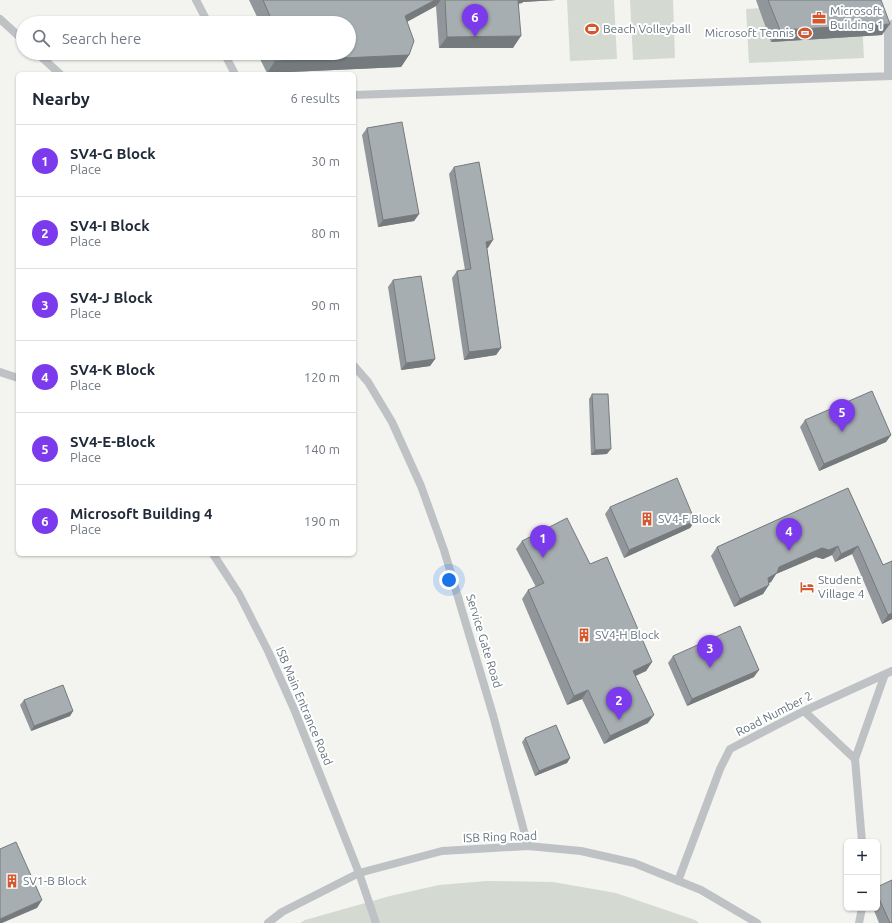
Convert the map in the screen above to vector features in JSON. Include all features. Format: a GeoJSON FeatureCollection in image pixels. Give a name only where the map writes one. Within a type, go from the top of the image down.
{"type":"FeatureCollection","features":[{"type":"Feature","properties":{"kind":"lane"},"geometry":{"type":"LineString","coordinates":[[196,0],[204,16]]}},
{"type":"Feature","properties":{"kind":"lane"},"geometry":{"type":"LineString","coordinates":[[0,19],[16,34]]}},
{"type":"Feature","properties":{"kind":"lane"},"geometry":{"type":"LineString","coordinates":[[356,95],[890,76],[888,27],[892,24]]}},
{"type":"Feature","properties":{"kind":"lane"},"geometry":{"type":"LineString","coordinates":[[45,60],[58,72]]}},
{"type":"Feature","properties":{"kind":"lane"},"geometry":{"type":"LineString","coordinates":[[228,60],[234,72]]}},
{"type":"Feature","properties":{"kind":"lane","name":"Service Gate Road"},"geometry":{"type":"LineString","coordinates":[[356,368],[368,382],[392,422],[422,486],[444,550],[491,708],[528,846]]}},
{"type":"Feature","properties":{"kind":"lane"},"geometry":{"type":"LineString","coordinates":[[0,372],[16,377]]}},
{"type":"Feature","properties":{"kind":"lane","name":"ISB Main Entrance Road"},"geometry":{"type":"LineString","coordinates":[[214,556],[238,594],[268,651],[294,709],[359,873],[376,923]]}},
{"type":"Feature","properties":{"kind":"lane"},"geometry":{"type":"LineString","coordinates":[[862,839],[854,759],[888,672]]}},
{"type":"Feature","properties":{"kind":"lane","name":"Road Number 2"},"geometry":{"type":"LineString","coordinates":[[678,881],[720,769],[730,749],[804,711],[888,672]]}},
{"type":"Feature","properties":{"kind":"lane"},"geometry":{"type":"LineString","coordinates":[[804,711],[854,759]]}},
{"type":"Feature","properties":{"kind":"lane","name":"ISB Ring Road"},"geometry":{"type":"LineString","coordinates":[[268,923],[282,912],[359,873],[442,851],[528,846],[581,851],[634,863],[702,890],[756,923]]}},
{"type":"Feature","properties":{"kind":"lane"},"geometry":{"type":"LineString","coordinates":[[860,923],[862,911]]}},
{"type":"Feature","properties":{"kind":"shaded area","name":"Beach Volleyball"},"geometry":{"type":"Polygon","coordinates":[[[567,0],[614,0],[617,59],[570,61],[567,0]]]}},
{"type":"Feature","properties":{"kind":"shaded area"},"geometry":{"type":"Polygon","coordinates":[[[630,0],[673,0],[675,58],[633,60],[630,0]]]}},
{"type":"Feature","properties":{"kind":"shaded area","name":"Microsoft Tennis"},"geometry":{"type":"Polygon","coordinates":[[[861,3],[864,58],[749,63],[746,9],[861,3]]]}},
{"type":"Feature","properties":{"kind":"shaded area"},"geometry":{"type":"Polygon","coordinates":[[[487,881],[553,882],[616,893],[695,920],[699,923],[300,923],[305,920],[390,896],[439,885],[487,881]]]}},
{"type":"Feature","properties":{"kind":"building"},"geometry":{"type":"Polygon","coordinates":[[[263,0],[435,0],[405,16],[414,41],[409,55],[356,57],[356,16],[270,16],[263,0]]]}},
{"type":"Feature","properties":{"kind":"building"},"geometry":{"type":"Polygon","coordinates":[[[445,0],[518,0],[521,36],[447,37],[445,0]]]}},
{"type":"Feature","properties":{"kind":"building","name":"Microsoft Building 1"},"geometry":{"type":"Polygon","coordinates":[[[768,0],[881,0],[890,24],[780,30],[768,0]]]}},
{"type":"Feature","properties":{"kind":"building"},"geometry":{"type":"Polygon","coordinates":[[[274,60],[297,60],[275,61],[274,60]]]}},
{"type":"Feature","properties":{"kind":"building"},"geometry":{"type":"Polygon","coordinates":[[[402,122],[419,214],[383,220],[367,128],[402,122]]]}},
{"type":"Feature","properties":{"kind":"building"},"geometry":{"type":"Polygon","coordinates":[[[479,162],[493,240],[486,242],[501,348],[469,352],[457,271],[471,269],[454,167],[479,162]]]}},
{"type":"Feature","properties":{"kind":"building"},"geometry":{"type":"Polygon","coordinates":[[[421,276],[435,359],[406,363],[393,280],[421,276]]]}},
{"type":"Feature","properties":{"kind":"building"},"geometry":{"type":"Polygon","coordinates":[[[872,391],[891,435],[824,464],[805,420],[872,391]]]}},
{"type":"Feature","properties":{"kind":"building"},"geometry":{"type":"Polygon","coordinates":[[[592,394],[608,394],[611,449],[595,450],[592,394]]]}},
{"type":"Feature","properties":{"kind":"building","name":"SV4-F Block"},"geometry":{"type":"Polygon","coordinates":[[[677,478],[695,521],[629,550],[610,507],[677,478]]]}},
{"type":"Feature","properties":{"kind":"building"},"geometry":{"type":"Polygon","coordinates":[[[848,488],[883,565],[892,561],[892,613],[888,615],[858,546],[841,554],[838,546],[829,550],[822,548],[779,567],[777,573],[768,578],[769,585],[740,599],[717,547],[848,488]]]}},
{"type":"Feature","properties":{"kind":"building"},"geometry":{"type":"Polygon","coordinates":[[[567,518],[590,564],[607,557],[652,662],[633,671],[654,715],[610,736],[588,690],[574,696],[528,590],[544,583],[522,541],[567,518]]]}},
{"type":"Feature","properties":{"kind":"building"},"geometry":{"type":"Polygon","coordinates":[[[740,626],[759,670],[692,699],[673,656],[740,626]]]}},
{"type":"Feature","properties":{"kind":"building"},"geometry":{"type":"Polygon","coordinates":[[[63,685],[73,711],[34,726],[24,700],[63,685]]]}},
{"type":"Feature","properties":{"kind":"building"},"geometry":{"type":"Polygon","coordinates":[[[556,725],[570,758],[539,771],[525,738],[556,725]]]}},
{"type":"Feature","properties":{"kind":"building","name":"SV1-B Block"},"geometry":{"type":"Polygon","coordinates":[[[16,842],[42,900],[0,919],[0,849],[16,842]]]}},
{"type":"Feature","properties":{"kind":"building"},"geometry":{"type":"Polygon","coordinates":[[[892,880],[892,923],[890,923],[880,901],[880,886],[892,880]]]}},
{"type":"Feature","properties":{"kind":"place","name":"Microsoft Building 1"},"geometry":{"type":"Point","coordinates":[819,18]}},
{"type":"Feature","properties":{"kind":"place","name":"Beach Volleyball"},"geometry":{"type":"Point","coordinates":[592,29]}},
{"type":"Feature","properties":{"kind":"place","name":"Microsoft Tennis"},"geometry":{"type":"Point","coordinates":[805,33]}},
{"type":"Feature","properties":{"kind":"place","name":"Microsoft Building 4"},"geometry":{"type":"Point","coordinates":[475,37]}},
{"type":"Feature","properties":{"kind":"place","name":"SV4-E-Block"},"geometry":{"type":"Point","coordinates":[842,432]}},
{"type":"Feature","properties":{"kind":"place","name":"SV4-F Block"},"geometry":{"type":"Point","coordinates":[647,519]}},
{"type":"Feature","properties":{"kind":"place","name":"SV4-K Block"},"geometry":{"type":"Point","coordinates":[789,551]}},
{"type":"Feature","properties":{"kind":"place","name":"SV4-G Block"},"geometry":{"type":"Point","coordinates":[543,558]}},
{"type":"Feature","properties":{"kind":"place","name":"Student Village 4"},"geometry":{"type":"Point","coordinates":[807,587]}},
{"type":"Feature","properties":{"kind":"place","name":"SV4-H Block"},"geometry":{"type":"Point","coordinates":[584,635]}},
{"type":"Feature","properties":{"kind":"place","name":"SV4-J Block"},"geometry":{"type":"Point","coordinates":[710,668]}},
{"type":"Feature","properties":{"kind":"place","name":"SV4-I Block"},"geometry":{"type":"Point","coordinates":[619,720]}},
{"type":"Feature","properties":{"kind":"place","name":"SV1-B Block"},"geometry":{"type":"Point","coordinates":[12,881]}}]}
